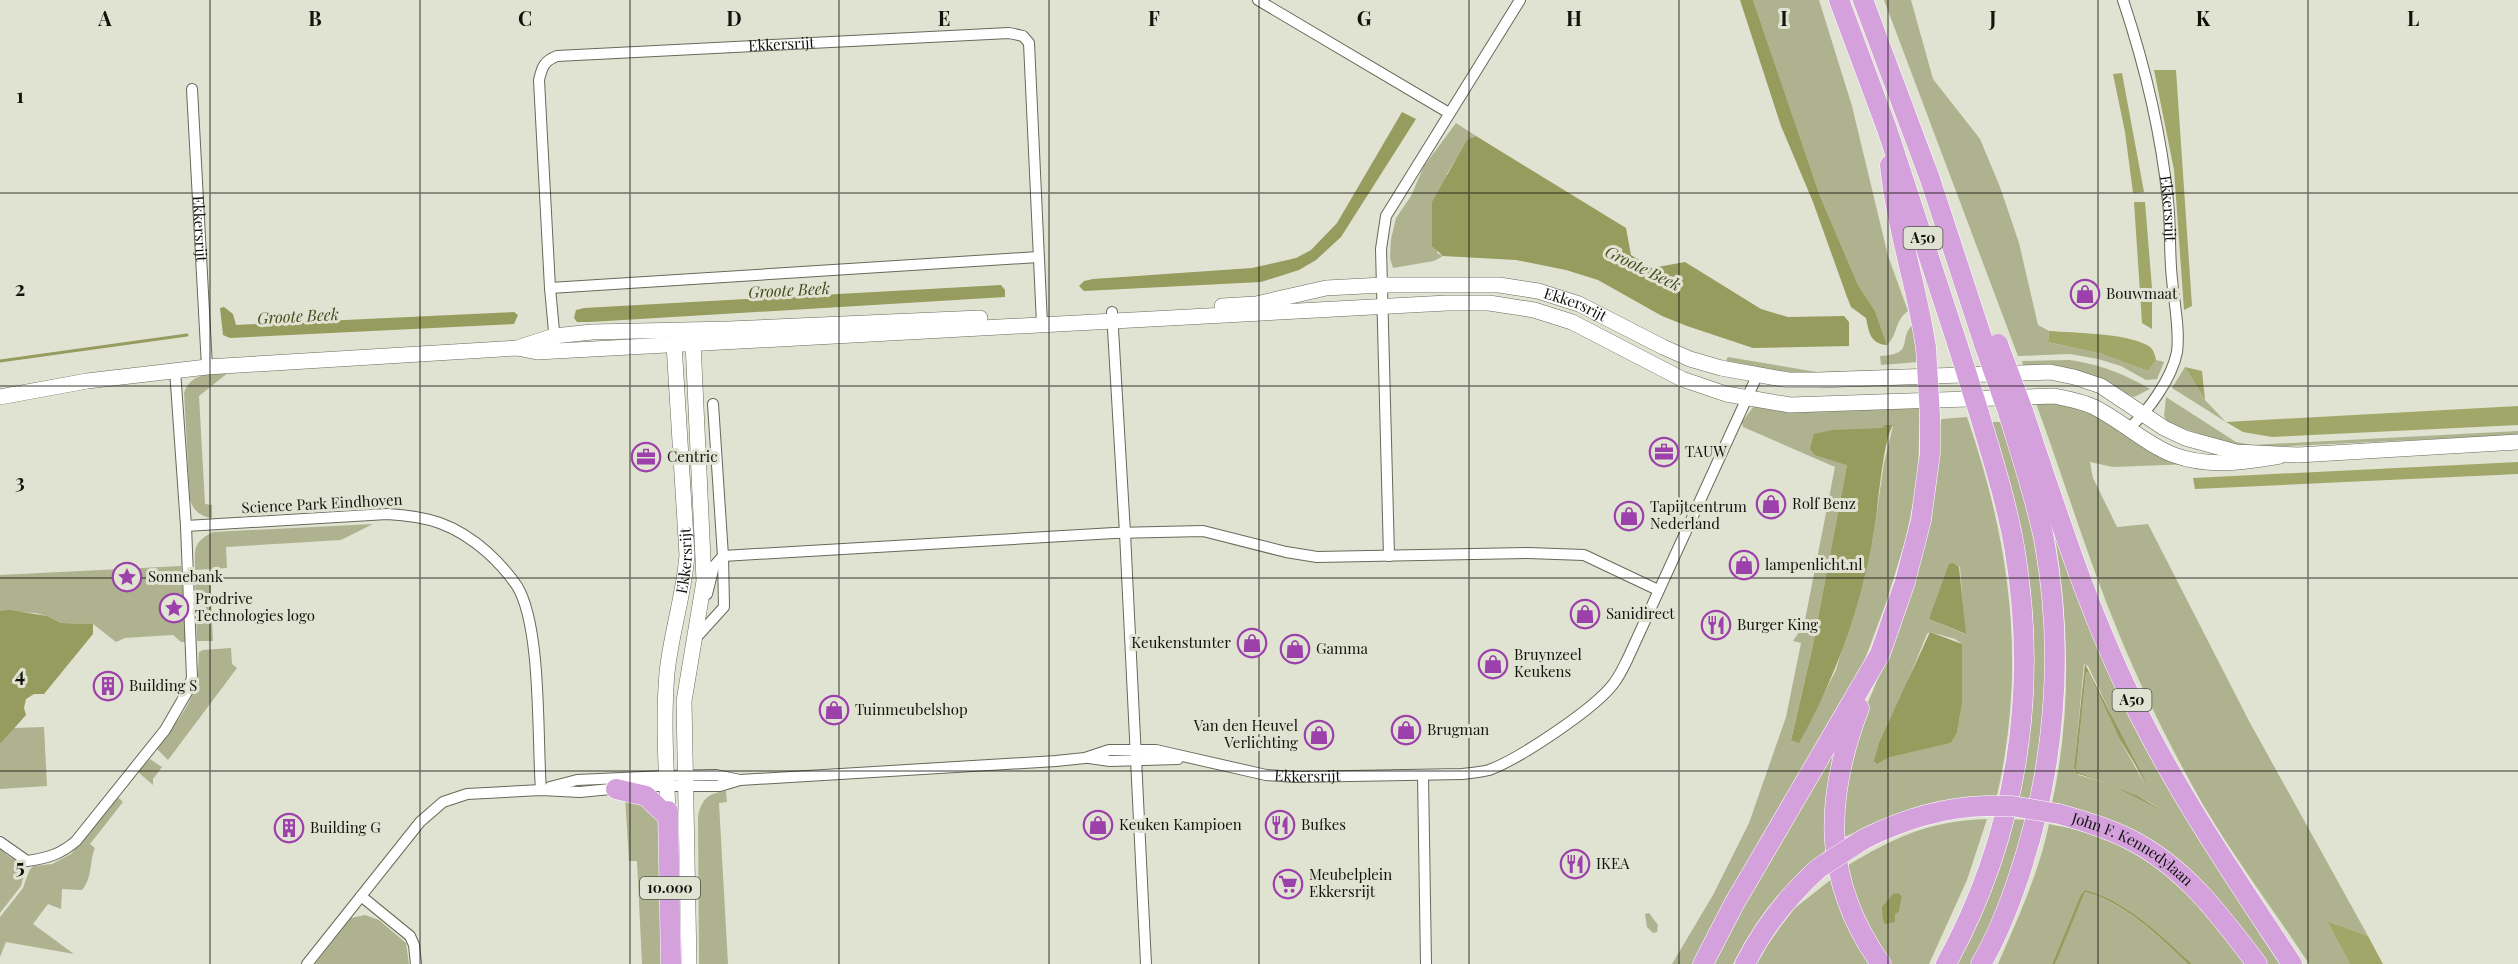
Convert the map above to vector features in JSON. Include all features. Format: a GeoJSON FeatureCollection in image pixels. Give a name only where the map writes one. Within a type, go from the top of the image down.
{"type":"FeatureCollection","features":[{"type":"Feature","properties":{"kind":"highway","name":"A50"},"geometry":{"type":"LineString","coordinates":[[1839,0],[1887,129],[1959,346],[1982,406],[2014,547],[2023,621],[2025,691],[2012,793],[1982,887],[1946,964]]}},
{"type":"Feature","properties":{"kind":"highway","name":"A50"},"geometry":{"type":"LineString","coordinates":[[1863,0],[1930,179],[1954,254],[1991,344],[2104,640],[2138,712],[2182,793],[2292,964]]}},
{"type":"Feature","properties":{"kind":"highway","name":"A50"},"geometry":{"type":"LineString","coordinates":[[1703,964],[1734,904],[1880,654],[1915,548],[1926,489],[1930,416],[1926,348],[1916,288],[1893,197],[1887,129]]}},
{"type":"Feature","properties":{"kind":"highway","name":"A50"},"geometry":{"type":"LineString","coordinates":[[1981,964],[2012,897],[2030,843],[2046,771],[2055,688],[2054,619],[2044,540],[2015,411]]}},
{"type":"Feature","properties":{"kind":"highway","name":"A50"},"geometry":{"type":"LineString","coordinates":[[1865,682],[1866,691],[1842,760],[1833,815],[1833,840],[1839,876],[1853,918],[1881,964]]}},
{"type":"Feature","properties":{"kind":"highway"},"geometry":{"type":"LineString","coordinates":[[615,789],[646,796],[668,814]]}},
{"type":"Feature","properties":{"kind":"highway","name":"John F. Kennedylaan"},"geometry":{"type":"LineString","coordinates":[[1745,964],[1768,922],[1786,900],[1819,868],[1885,828],[1936,812],[1986,806],[2026,807],[2059,814],[2129,839],[2176,870],[2217,910],[2258,964]]}},
{"type":"Feature","properties":{"kind":"highway","name":"Ekkersrijt"},"geometry":{"type":"LineString","coordinates":[[668,814],[671,964]]}},
{"type":"Feature","properties":{"kind":"main road","name":"Ekkersrijt"},"geometry":{"type":"LineString","coordinates":[[1112,316],[1256,304],[1326,288],[1464,283],[1500,285],[1538,291],[1579,304],[1690,359],[1757,376],[1788,380],[1818,380],[2033,371],[2074,377],[2101,386],[2144,415],[2185,438],[2219,448],[2280,456]]}},
{"type":"Feature","properties":{"kind":"main road","name":"Ekkersrijt"},"geometry":{"type":"LineString","coordinates":[[555,343],[592,332],[688,336],[1112,316],[1489,303],[1534,310],[1572,322],[1682,379],[1720,393],[1790,405],[1982,406],[2037,395],[2076,400],[2096,408],[2174,455],[2215,463],[2250,462],[2280,456],[2518,442]]}},
{"type":"Feature","properties":{"kind":"main road","name":"Ekkersrijt"},"geometry":{"type":"LineString","coordinates":[[0,397],[87,381],[207,367],[517,348],[555,343],[674,344],[688,336]]}},
{"type":"Feature","properties":{"kind":"main road","name":"Ekkersrijt"},"geometry":{"type":"LineString","coordinates":[[688,336],[704,549],[704,581],[684,701],[689,964]]}},
{"type":"Feature","properties":{"kind":"main road","name":"Ekkersrijt"},"geometry":{"type":"LineString","coordinates":[[668,814],[664,714],[667,670],[685,580],[687,555],[674,344]]}},
{"type":"Feature","properties":{"kind":"street"},"geometry":{"type":"LineString","coordinates":[[1258,0],[1449,113]]}},
{"type":"Feature","properties":{"kind":"street"},"geometry":{"type":"LineString","coordinates":[[1389,556],[1382,235],[1386,216],[1520,0]]}},
{"type":"Feature","properties":{"kind":"street","name":"Ekkersrijt"},"geometry":{"type":"LineString","coordinates":[[2124,0],[2144,63],[2159,129],[2168,203],[2176,327],[2176,353],[2173,362],[2144,415],[2128,429]]}},
{"type":"Feature","properties":{"kind":"street","name":"Ekkersrijt"},"geometry":{"type":"LineString","coordinates":[[555,343],[539,80],[542,66],[548,59],[557,56],[1009,33],[1023,36],[1029,44],[1041,320]]}},
{"type":"Feature","properties":{"kind":"street","name":"Ekkersrijt"},"geometry":{"type":"LineString","coordinates":[[192,89],[207,367]]}},
{"type":"Feature","properties":{"kind":"street"},"geometry":{"type":"LineString","coordinates":[[550,288],[1038,257]]}},
{"type":"Feature","properties":{"kind":"street"},"geometry":{"type":"LineString","coordinates":[[1112,316],[1146,964]]}},
{"type":"Feature","properties":{"kind":"street"},"geometry":{"type":"LineString","coordinates":[[0,842],[27,861],[48,858],[64,851],[76,841],[165,730],[186,696],[192,678],[186,526],[175,370]]}},
{"type":"Feature","properties":{"kind":"street","name":"Ekkersrijt"},"geometry":{"type":"LineString","coordinates":[[667,781],[720,786],[740,780],[1085,758],[1110,761],[1136,754],[1194,759],[1248,772],[1295,777],[1462,774],[1487,770],[1527,750],[1591,705],[1615,682],[1757,376]]}},
{"type":"Feature","properties":{"kind":"street","name":"Ekkersrijt"},"geometry":{"type":"LineString","coordinates":[[694,640],[724,608],[723,556],[713,404]]}},
{"type":"Feature","properties":{"kind":"street","name":"Science Park Eindhoven"},"geometry":{"type":"LineString","coordinates":[[186,526],[387,514],[417,516],[443,523],[475,543],[499,564],[518,587],[527,612],[533,644],[541,790]]}},
{"type":"Feature","properties":{"kind":"street"},"geometry":{"type":"LineString","coordinates":[[723,556],[1125,533],[1203,531],[1286,552],[1317,557],[1528,553],[1584,555],[1658,590]]}},
{"type":"Feature","properties":{"kind":"street","name":"Ekkersrijt"},"geometry":{"type":"LineString","coordinates":[[700,603],[710,591],[714,566],[723,556]]}},
{"type":"Feature","properties":{"kind":"street"},"geometry":{"type":"LineString","coordinates":[[1423,775],[1426,964]]}},
{"type":"Feature","properties":{"kind":"street"},"geometry":{"type":"LineString","coordinates":[[541,790],[577,780],[667,781]]}},
{"type":"Feature","properties":{"kind":"street"},"geometry":{"type":"LineString","coordinates":[[307,964],[420,822],[443,802],[467,794],[541,790],[580,792],[667,781]]}},
{"type":"Feature","properties":{"kind":"street"},"geometry":{"type":"LineString","coordinates":[[361,896],[410,936],[414,945],[416,964]]}},
{"type":"Feature","properties":{"kind":"shaded area"},"geometry":{"type":"Polygon","coordinates":[[[1753,0],[1819,0],[1852,106],[1888,256],[1908,311],[1900,319],[1887,345],[1875,311],[1858,285],[1820,196],[1753,0]]]}},
{"type":"Feature","properties":{"kind":"shaded area"},"geometry":{"type":"Polygon","coordinates":[[[1884,0],[1911,0],[1933,79],[1980,139],[2000,187],[2019,243],[2038,325],[2049,331],[2048,342],[2102,354],[2148,371],[2156,360],[2164,362],[2157,379],[2146,380],[2121,366],[2070,354],[2018,356],[1884,0]]]}},
{"type":"Feature","properties":{"kind":"shaded area"},"geometry":{"type":"Polygon","coordinates":[[[2154,70],[2176,70],[2192,306],[2184,310],[2174,170],[2154,70]]]}},
{"type":"Feature","properties":{"kind":"shaded area"},"geometry":{"type":"Polygon","coordinates":[[[2122,73],[2144,192],[2133,193],[2125,132],[2113,74],[2122,73]]]}},
{"type":"Feature","properties":{"kind":"shaded area"},"geometry":{"type":"Polygon","coordinates":[[[1456,123],[1476,136],[1468,139],[1447,174],[1437,253],[1443,256],[1434,261],[1393,268],[1390,258],[1391,239],[1396,218],[1411,196],[1424,166],[1456,123]]]}},
{"type":"Feature","properties":{"kind":"shaded area"},"geometry":{"type":"Polygon","coordinates":[[[2134,202],[2145,202],[2152,288],[2152,329],[2142,323],[2134,202]]]}},
{"type":"Feature","properties":{"kind":"shaded area"},"geometry":{"type":"Polygon","coordinates":[[[1913,324],[1918,362],[1881,365],[1880,356],[1891,355],[1902,349],[1908,330],[1913,324]]]}},
{"type":"Feature","properties":{"kind":"shaded area"},"geometry":{"type":"Polygon","coordinates":[[[2049,331],[2126,338],[2147,345],[2154,353],[2156,360],[2148,371],[2102,354],[2048,342],[2049,331]]]}},
{"type":"Feature","properties":{"kind":"shaded area"},"geometry":{"type":"Polygon","coordinates":[[[1728,357],[1817,372],[1919,369],[1788,376],[1724,364],[1728,357]]]}},
{"type":"Feature","properties":{"kind":"shaded area"},"geometry":{"type":"Polygon","coordinates":[[[2070,360],[2112,370],[2150,389],[2134,397],[2046,366],[2023,365],[2022,361],[2070,360]]]}},
{"type":"Feature","properties":{"kind":"shaded area"},"geometry":{"type":"Polygon","coordinates":[[[2185,367],[2205,400],[2226,422],[2172,388],[2185,367]]]}},
{"type":"Feature","properties":{"kind":"shaded area"},"geometry":{"type":"Polygon","coordinates":[[[2185,367],[2202,371],[2205,400],[2185,367]]]}},
{"type":"Feature","properties":{"kind":"shaded area"},"geometry":{"type":"Polygon","coordinates":[[[229,372],[199,396],[205,504],[212,505],[212,518],[198,512],[190,499],[184,393],[191,381],[202,375],[229,372]]]}},
{"type":"Feature","properties":{"kind":"shaded area"},"geometry":{"type":"Polygon","coordinates":[[[2166,397],[2236,442],[2252,445],[2518,431],[2518,435],[2237,447],[2168,423],[2164,416],[2166,397]]]}},
{"type":"Feature","properties":{"kind":"shaded area"},"geometry":{"type":"Polygon","coordinates":[[[2034,398],[2075,405],[2192,464],[2113,467],[2090,462],[2093,478],[2117,527],[2148,524],[2249,721],[2368,936],[2327,921],[2350,964],[2309,964],[2234,854],[2192,785],[2153,710],[2119,634],[2096,576],[2034,398]]]}},
{"type":"Feature","properties":{"kind":"shaded area"},"geometry":{"type":"Polygon","coordinates":[[[1754,406],[1920,406],[1918,478],[1906,538],[1886,603],[1856,683],[1700,964],[1672,964],[1713,895],[1749,823],[1786,717],[1801,643],[1793,641],[1804,625],[1835,467],[1743,427],[1742,422],[1754,406]],[[1893,426],[1884,428],[1847,465],[1813,645],[1791,739],[1799,742],[1836,670],[1873,538],[1884,463],[1893,426]]]}},
{"type":"Feature","properties":{"kind":"shaded area"},"geometry":{"type":"Polygon","coordinates":[[[2518,406],[2518,425],[2272,437],[2243,432],[2226,422],[2518,406]]]}},
{"type":"Feature","properties":{"kind":"shaded area"},"geometry":{"type":"Polygon","coordinates":[[[1967,417],[1982,465],[2004,559],[2010,607],[2011,702],[1996,800],[1863,829],[1840,839],[1855,734],[1881,671],[1937,426],[1940,425],[1941,419],[1967,417]],[[1956,565],[1929,619],[1965,634],[1960,567],[1956,565]],[[1930,632],[1927,634],[1908,680],[1887,758],[1951,743],[1957,733],[1962,704],[1962,644],[1955,639],[1930,632]]]}},
{"type":"Feature","properties":{"kind":"shaded area"},"geometry":{"type":"Polygon","coordinates":[[[1989,422],[2001,422],[2017,468],[2038,562],[2044,609],[2045,704],[2040,752],[2031,800],[2014,798],[2030,690],[1989,422]]]}},
{"type":"Feature","properties":{"kind":"shaded area"},"geometry":{"type":"Polygon","coordinates":[[[2518,462],[2518,474],[2195,489],[2193,478],[2518,462]]]}},
{"type":"Feature","properties":{"kind":"shaded area"},"geometry":{"type":"Polygon","coordinates":[[[2051,515],[2099,641],[2282,964],[2264,964],[2220,906],[2103,819],[2052,803],[2059,767],[2066,695],[2065,623],[2051,515]],[[2084,664],[2074,770],[2079,775],[2106,783],[2076,771],[2086,672],[2089,673],[2119,738],[2144,783],[2088,666],[2084,664]],[[2113,786],[2161,809],[2138,796],[2113,786]]]}},
{"type":"Feature","properties":{"kind":"shaded area"},"geometry":{"type":"Polygon","coordinates":[[[373,524],[341,540],[226,547],[227,568],[195,570],[196,547],[201,540],[213,532],[373,524]]]}},
{"type":"Feature","properties":{"kind":"shaded area"},"geometry":{"type":"Polygon","coordinates":[[[181,566],[186,642],[181,642],[173,635],[125,638],[116,642],[93,624],[61,623],[35,613],[0,611],[0,575],[181,566]]]}},
{"type":"Feature","properties":{"kind":"shaded area"},"geometry":{"type":"Polygon","coordinates":[[[210,578],[213,641],[197,641],[195,579],[210,578]]]}},
{"type":"Feature","properties":{"kind":"shaded area"},"geometry":{"type":"Polygon","coordinates":[[[231,648],[232,664],[237,668],[168,760],[157,749],[190,700],[197,680],[199,652],[231,648]]]}},
{"type":"Feature","properties":{"kind":"shaded area"},"geometry":{"type":"Polygon","coordinates":[[[44,727],[47,786],[0,789],[0,744],[14,728],[44,727]]]}},
{"type":"Feature","properties":{"kind":"shaded area"},"geometry":{"type":"Polygon","coordinates":[[[1840,728],[1825,811],[1826,850],[1774,902],[1752,932],[1733,964],[1707,964],[1840,728]]]}},
{"type":"Feature","properties":{"kind":"shaded area"},"geometry":{"type":"Polygon","coordinates":[[[150,759],[162,767],[153,779],[153,785],[138,772],[150,759]]]}},
{"type":"Feature","properties":{"kind":"shaded area"},"geometry":{"type":"Polygon","coordinates":[[[726,791],[727,802],[719,803],[728,964],[699,964],[698,817],[701,806],[710,795],[726,791]]]}},
{"type":"Feature","properties":{"kind":"shaded area"},"geometry":{"type":"Polygon","coordinates":[[[625,796],[637,798],[662,824],[665,964],[642,964],[637,861],[629,861],[625,796]]]}},
{"type":"Feature","properties":{"kind":"shaded area"},"geometry":{"type":"Polygon","coordinates":[[[118,797],[123,802],[90,844],[95,848],[89,875],[82,890],[62,889],[61,909],[48,904],[33,924],[74,954],[6,942],[0,957],[0,917],[23,888],[29,871],[33,866],[52,864],[71,854],[118,797]]]}},
{"type":"Feature","properties":{"kind":"shaded area"},"geometry":{"type":"Polygon","coordinates":[[[1987,819],[1967,880],[1929,964],[1888,964],[1872,943],[1845,867],[1913,832],[1966,820],[1987,819]],[[1899,893],[1888,899],[1883,919],[1899,912],[1902,896],[1899,893]]]}},
{"type":"Feature","properties":{"kind":"shaded area"},"geometry":{"type":"Polygon","coordinates":[[[2011,819],[2027,820],[2005,895],[1973,964],[1956,964],[2011,819]]]}},
{"type":"Feature","properties":{"kind":"shaded area"},"geometry":{"type":"Polygon","coordinates":[[[2049,824],[2100,835],[2124,845],[2165,872],[2201,906],[2249,964],[2192,964],[2156,931],[2128,910],[2085,890],[2081,894],[2052,964],[1998,964],[2034,878],[2049,824]]]}},
{"type":"Feature","properties":{"kind":"shaded area"},"geometry":{"type":"Polygon","coordinates":[[[0,848],[26,867],[21,886],[0,913],[0,848]]]}},
{"type":"Feature","properties":{"kind":"shaded area"},"geometry":{"type":"Polygon","coordinates":[[[1833,878],[1871,964],[1755,964],[1767,944],[1795,908],[1833,878]]]}},
{"type":"Feature","properties":{"kind":"shaded area"},"geometry":{"type":"Polygon","coordinates":[[[2085,892],[2113,903],[2127,912],[2188,964],[2055,964],[2085,892]]]}},
{"type":"Feature","properties":{"kind":"shaded area"},"geometry":{"type":"Polygon","coordinates":[[[1649,913],[1658,925],[1657,932],[1653,933],[1647,927],[1645,914],[1649,913]]]}},
{"type":"Feature","properties":{"kind":"shaded area"},"geometry":{"type":"Polygon","coordinates":[[[365,915],[379,920],[406,943],[409,964],[315,964],[351,918],[365,915]]]}},
{"type":"Feature","properties":{"kind":"shaded area"},"geometry":{"type":"Polygon","coordinates":[[[2327,921],[2368,936],[2383,964],[2350,964],[2327,921]]]}},
{"type":"Feature","properties":{"kind":"water"},"geometry":{"type":"Polygon","coordinates":[[[1740,0],[1753,0],[1820,196],[1858,285],[1875,311],[1887,345],[1874,340],[1869,332],[1866,318],[1851,307],[1813,202],[1781,126],[1740,0]]]}},
{"type":"Feature","properties":{"kind":"water"},"geometry":{"type":"Polygon","coordinates":[[[1402,112],[1416,119],[1341,237],[1316,260],[1299,270],[1261,282],[1084,291],[1079,286],[1084,281],[1093,279],[1252,268],[1296,258],[1311,250],[1337,223],[1402,112]]]}},
{"type":"Feature","properties":{"kind":"water"},"geometry":{"type":"Polygon","coordinates":[[[1476,136],[1626,228],[1631,255],[1652,268],[1685,262],[1761,309],[1788,317],[1844,316],[1849,322],[1849,346],[1753,348],[1662,316],[1598,280],[1566,270],[1516,260],[1443,256],[1432,246],[1432,202],[1468,139],[1476,136]]]}},
{"type":"Feature","properties":{"kind":"water"},"geometry":{"type":"Polygon","coordinates":[[[1001,285],[1005,290],[1005,297],[590,322],[577,322],[574,318],[576,310],[584,308],[1001,285]]]}},
{"type":"Feature","properties":{"kind":"water"},"geometry":{"type":"Polygon","coordinates":[[[224,307],[233,314],[236,325],[514,312],[518,315],[514,324],[230,338],[223,335],[220,308],[224,307]]]}},
{"type":"Feature","properties":{"kind":"water"},"geometry":{"type":"Polygon","coordinates":[[[1885,425],[1893,425],[1886,446],[1873,537],[1861,591],[1835,669],[1799,743],[1791,740],[1813,645],[1847,465],[1815,455],[1810,449],[1814,434],[1832,430],[1883,428],[1885,425]]]}},
{"type":"Feature","properties":{"kind":"water"},"geometry":{"type":"Polygon","coordinates":[[[1953,563],[1959,567],[1966,634],[1929,619],[1949,564],[1953,563]]]}},
{"type":"Feature","properties":{"kind":"water"},"geometry":{"type":"Polygon","coordinates":[[[9,610],[47,616],[61,623],[93,624],[93,634],[44,694],[34,694],[26,699],[24,708],[26,715],[0,744],[0,611],[9,610]]]}},
{"type":"Feature","properties":{"kind":"water"},"geometry":{"type":"Polygon","coordinates":[[[1930,632],[1962,644],[1962,704],[1957,733],[1951,743],[1887,758],[1877,764],[1874,761],[1879,743],[1930,632]]]}},
{"type":"Feature","properties":{"kind":"water"},"geometry":{"type":"Polygon","coordinates":[[[2085,664],[2147,784],[2119,738],[2089,673],[2086,672],[2076,771],[2105,783],[2076,773],[2074,768],[2085,664]]]}},
{"type":"Feature","properties":{"kind":"water"},"geometry":{"type":"Polygon","coordinates":[[[2112,786],[2138,796],[2161,810],[2112,786]]]}},
{"type":"Feature","properties":{"kind":"water"},"geometry":{"type":"Polygon","coordinates":[[[2085,890],[2100,895],[2128,910],[2156,931],[2192,964],[2188,964],[2154,932],[2127,912],[2113,903],[2085,892],[2055,964],[2052,964],[2081,894],[2085,890]]]}},
{"type":"Feature","properties":{"kind":"water"},"geometry":{"type":"Polygon","coordinates":[[[1899,893],[1902,896],[1899,912],[1895,914],[1895,922],[1885,924],[1882,907],[1893,894],[1899,893]]]}},
{"type":"Feature","properties":{"kind":"waterway","name":"Groote Beek"},"geometry":{"type":"LineString","coordinates":[[0,361],[187,335]]}},
{"type":"Feature","properties":{"kind":"place","name":"Bouwmaat"},"geometry":{"type":"Point","coordinates":[2085,294]}},
{"type":"Feature","properties":{"kind":"place","name":"TAUW"},"geometry":{"type":"Point","coordinates":[1664,452]}},
{"type":"Feature","properties":{"kind":"place","name":"Centric"},"geometry":{"type":"Point","coordinates":[646,457]}},
{"type":"Feature","properties":{"kind":"place","name":"Rolf Benz"},"geometry":{"type":"Point","coordinates":[1771,504]}},
{"type":"Feature","properties":{"kind":"place","name":"Tapijtcentrum Nederland"},"geometry":{"type":"Point","coordinates":[1629,516]}},
{"type":"Feature","properties":{"kind":"place","name":"lampenlicht.nl"},"geometry":{"type":"Point","coordinates":[1744,565]}},
{"type":"Feature","properties":{"kind":"place","name":"Sonnebank"},"geometry":{"type":"Point","coordinates":[127,577]}},
{"type":"Feature","properties":{"kind":"place","name":"Prodrive Technologies logo"},"geometry":{"type":"Point","coordinates":[174,608]}},
{"type":"Feature","properties":{"kind":"place","name":"Sanidirect"},"geometry":{"type":"Point","coordinates":[1585,614]}},
{"type":"Feature","properties":{"kind":"place","name":"Burger King"},"geometry":{"type":"Point","coordinates":[1716,625]}},
{"type":"Feature","properties":{"kind":"place","name":"Keukenstunter"},"geometry":{"type":"Point","coordinates":[1252,643]}},
{"type":"Feature","properties":{"kind":"place","name":"Gamma"},"geometry":{"type":"Point","coordinates":[1295,649]}},
{"type":"Feature","properties":{"kind":"place","name":"Bruynzeel Keukens"},"geometry":{"type":"Point","coordinates":[1493,664]}},
{"type":"Feature","properties":{"kind":"place","name":"Building S"},"geometry":{"type":"Point","coordinates":[108,686]}},
{"type":"Feature","properties":{"kind":"place","name":"Tuinmeubelshop"},"geometry":{"type":"Point","coordinates":[834,710]}},
{"type":"Feature","properties":{"kind":"place","name":"Brugman"},"geometry":{"type":"Point","coordinates":[1406,730]}},
{"type":"Feature","properties":{"kind":"place","name":"Van den Heuvel Verlichting"},"geometry":{"type":"Point","coordinates":[1319,735]}},
{"type":"Feature","properties":{"kind":"place","name":"Keuken Kampioen"},"geometry":{"type":"Point","coordinates":[1098,825]}},
{"type":"Feature","properties":{"kind":"place","name":"Bufkes"},"geometry":{"type":"Point","coordinates":[1280,825]}},
{"type":"Feature","properties":{"kind":"place","name":"Building G"},"geometry":{"type":"Point","coordinates":[289,828]}},
{"type":"Feature","properties":{"kind":"place","name":"IKEA"},"geometry":{"type":"Point","coordinates":[1575,864]}},
{"type":"Feature","properties":{"kind":"place","name":"Meubelplein Ekkersrijt"},"geometry":{"type":"Point","coordinates":[1288,884]}}]}
